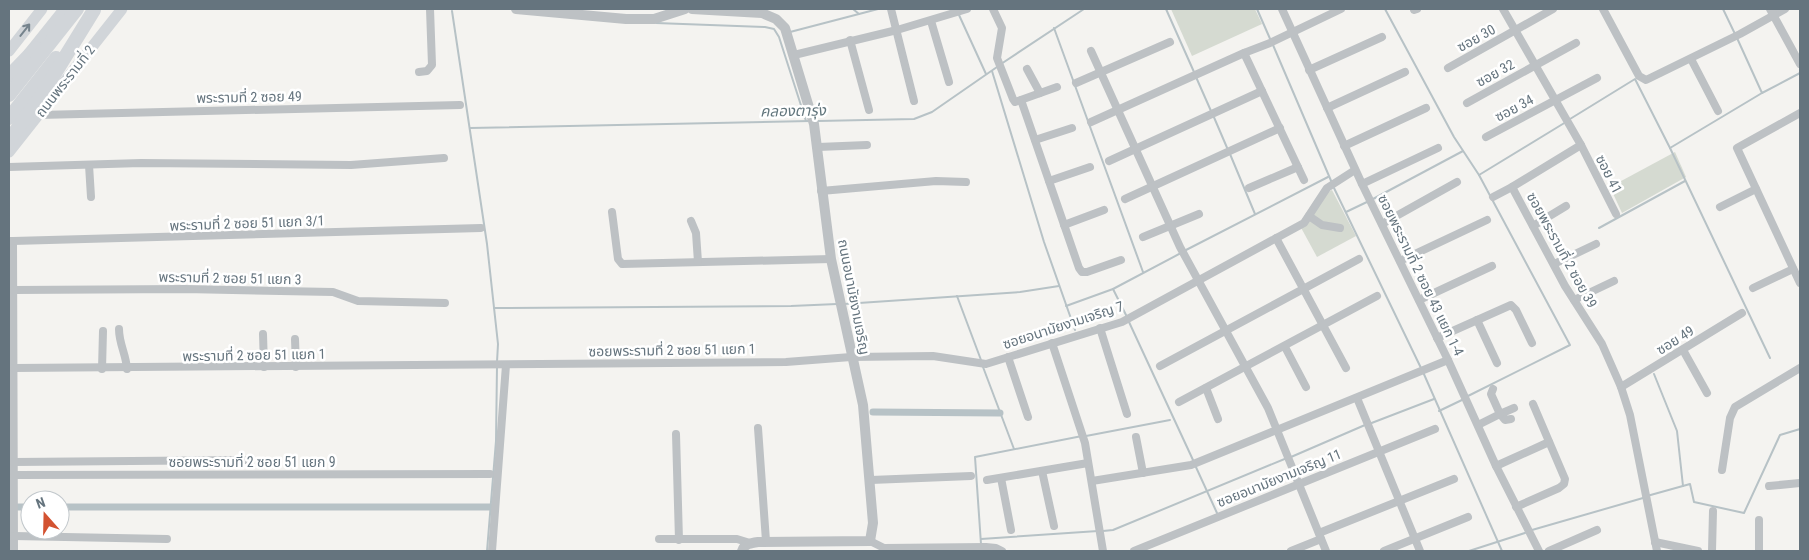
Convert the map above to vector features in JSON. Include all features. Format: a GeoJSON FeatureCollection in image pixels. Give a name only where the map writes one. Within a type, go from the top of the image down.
{"type":"FeatureCollection","features":[{"type":"Feature","properties":{"kind":"highway"},"geometry":{"type":"LineString","coordinates":[[9,78],[65,9]]}},
{"type":"Feature","properties":{"kind":"highway"},"geometry":{"type":"LineString","coordinates":[[9,78],[76,9]]}},
{"type":"Feature","properties":{"kind":"highway"},"geometry":{"type":"LineString","coordinates":[[9,95],[76,9]]}},
{"type":"Feature","properties":{"kind":"highway"},"geometry":{"type":"LineString","coordinates":[[9,118],[96,9]]}},
{"type":"Feature","properties":{"kind":"highway"},"geometry":{"type":"LineString","coordinates":[[9,140],[41,96],[96,9]]}},
{"type":"Feature","properties":{"kind":"highway","name":"ถนนพระรามที่ 2"},"geometry":{"type":"LineString","coordinates":[[9,122],[96,9]]}},
{"type":"Feature","properties":{"kind":"main road"},"geometry":{"type":"LineString","coordinates":[[9,51],[42,9]]}},
{"type":"Feature","properties":{"kind":"main road","name":"ถนนพระรามที่ 2"},"geometry":{"type":"LineString","coordinates":[[9,152],[122,9]]}},
{"type":"Feature","properties":{"kind":"street"},"geometry":{"type":"LineString","coordinates":[[419,72],[426,71],[432,66],[430,9]]}},
{"type":"Feature","properties":{"kind":"street"},"geometry":{"type":"LineString","coordinates":[[516,9],[617,18],[654,19],[685,9]]}},
{"type":"Feature","properties":{"kind":"street","name":"ถนนอนามัยงามเจริญ"},"geometry":{"type":"LineString","coordinates":[[692,9],[762,13],[776,19],[786,33],[794,55],[813,120],[831,259],[863,405],[871,480],[873,522],[870,541]]}},
{"type":"Feature","properties":{"kind":"street"},"geometry":{"type":"LineString","coordinates":[[891,9],[914,100]]}},
{"type":"Feature","properties":{"kind":"street"},"geometry":{"type":"LineString","coordinates":[[794,55],[897,30],[967,9]]}},
{"type":"Feature","properties":{"kind":"street"},"geometry":{"type":"LineString","coordinates":[[993,9],[1002,28],[997,58],[1015,102],[1057,87]]}},
{"type":"Feature","properties":{"kind":"street","name":"ซอยพระรามที่ 2 ซอย 43 แยก 1-4"},"geometry":{"type":"LineString","coordinates":[[1282,9],[1355,170],[1448,360],[1496,466],[1539,551]]}},
{"type":"Feature","properties":{"kind":"street"},"geometry":{"type":"LineString","coordinates":[[1091,122],[1244,53],[1270,44],[1292,31],[1342,9]]}},
{"type":"Feature","properties":{"kind":"street"},"geometry":{"type":"LineString","coordinates":[[1503,9],[1581,145]]}},
{"type":"Feature","properties":{"kind":"street","name":"ซอย 30"},"geometry":{"type":"LineString","coordinates":[[1448,68],[1554,9]]}},
{"type":"Feature","properties":{"kind":"street"},"geometry":{"type":"LineString","coordinates":[[1603,9],[1639,76],[1644,80],[1649,80],[1727,41],[1771,12],[1785,9]]}},
{"type":"Feature","properties":{"kind":"street"},"geometry":{"type":"LineString","coordinates":[[1771,12],[1799,62]]}},
{"type":"Feature","properties":{"kind":"street"},"geometry":{"type":"LineString","coordinates":[[932,20],[949,82]]}},
{"type":"Feature","properties":{"kind":"street"},"geometry":{"type":"LineString","coordinates":[[1310,70],[1382,37]]}},
{"type":"Feature","properties":{"kind":"street"},"geometry":{"type":"LineString","coordinates":[[850,40],[869,110]]}},
{"type":"Feature","properties":{"kind":"street"},"geometry":{"type":"LineString","coordinates":[[1076,83],[1170,42]]}},
{"type":"Feature","properties":{"kind":"street","name":"ซอย 32"},"geometry":{"type":"LineString","coordinates":[[1467,103],[1576,43]]}},
{"type":"Feature","properties":{"kind":"street"},"geometry":{"type":"LineString","coordinates":[[1091,51],[1180,247],[1246,367],[1278,430],[1326,551]]}},
{"type":"Feature","properties":{"kind":"street"},"geometry":{"type":"LineString","coordinates":[[1244,53],[1304,180]]}},
{"type":"Feature","properties":{"kind":"street"},"geometry":{"type":"LineString","coordinates":[[1690,59],[1718,111]]}},
{"type":"Feature","properties":{"kind":"street"},"geometry":{"type":"LineString","coordinates":[[1027,70],[1040,93]]}},
{"type":"Feature","properties":{"kind":"street"},"geometry":{"type":"LineString","coordinates":[[1327,108],[1405,72]]}},
{"type":"Feature","properties":{"kind":"street","name":"ซอย 34"},"geometry":{"type":"LineString","coordinates":[[1486,137],[1597,78]]}},
{"type":"Feature","properties":{"kind":"street"},"geometry":{"type":"LineString","coordinates":[[1109,161],[1262,91]]}},
{"type":"Feature","properties":{"kind":"street"},"geometry":{"type":"LineString","coordinates":[[1021,100],[1082,272],[1121,260]]}},
{"type":"Feature","properties":{"kind":"street","name":"พระรามที่ 2 ซอย 49"},"geometry":{"type":"LineString","coordinates":[[39,115],[460,105]]}},
{"type":"Feature","properties":{"kind":"street"},"geometry":{"type":"LineString","coordinates":[[1344,146],[1426,108]]}},
{"type":"Feature","properties":{"kind":"street"},"geometry":{"type":"LineString","coordinates":[[1800,113],[1737,148],[1800,283]]}},
{"type":"Feature","properties":{"kind":"street"},"geometry":{"type":"LineString","coordinates":[[1035,140],[1072,128]]}},
{"type":"Feature","properties":{"kind":"street"},"geometry":{"type":"LineString","coordinates":[[1125,199],[1153,188],[1280,128]]}},
{"type":"Feature","properties":{"kind":"street"},"geometry":{"type":"LineString","coordinates":[[818,147],[867,145]]}},
{"type":"Feature","properties":{"kind":"street","name":"ซอยพระรามที่ 2 ซอย 39"},"geometry":{"type":"LineString","coordinates":[[1581,145],[1512,187],[1574,300],[1602,344],[1621,387],[1630,415],[1657,551]]}},
{"type":"Feature","properties":{"kind":"street","name":"ซอย 41"},"geometry":{"type":"LineString","coordinates":[[1581,145],[1616,214]]}},
{"type":"Feature","properties":{"kind":"street"},"geometry":{"type":"LineString","coordinates":[[1362,184],[1438,148]]}},
{"type":"Feature","properties":{"kind":"street"},"geometry":{"type":"LineString","coordinates":[[9,167],[90,165],[351,165],[444,158]]}},
{"type":"Feature","properties":{"kind":"street"},"geometry":{"type":"LineString","coordinates":[[90,165],[91,197]]}},
{"type":"Feature","properties":{"kind":"street"},"geometry":{"type":"LineString","coordinates":[[1049,181],[1090,166]]}},
{"type":"Feature","properties":{"kind":"street"},"geometry":{"type":"LineString","coordinates":[[1249,188],[1298,167]]}},
{"type":"Feature","properties":{"kind":"street","name":"ซอยอนามัยงามเจริญ 7"},"geometry":{"type":"LineString","coordinates":[[851,357],[933,356],[986,364],[1125,320],[1198,279],[1304,224],[1327,188],[1355,170]]}},
{"type":"Feature","properties":{"kind":"street"},"geometry":{"type":"LineString","coordinates":[[821,191],[936,181],[966,182]]}},
{"type":"Feature","properties":{"kind":"street"},"geometry":{"type":"LineString","coordinates":[[1382,224],[1457,182]]}},
{"type":"Feature","properties":{"kind":"street"},"geometry":{"type":"LineString","coordinates":[[1494,197],[1512,187]]}},
{"type":"Feature","properties":{"kind":"street"},"geometry":{"type":"LineString","coordinates":[[1720,207],[1756,189]]}},
{"type":"Feature","properties":{"kind":"street"},"geometry":{"type":"LineString","coordinates":[[1533,226],[1566,206]]}},
{"type":"Feature","properties":{"kind":"street"},"geometry":{"type":"LineString","coordinates":[[1064,225],[1104,210]]}},
{"type":"Feature","properties":{"kind":"street"},"geometry":{"type":"LineString","coordinates":[[612,212],[619,263],[831,259]]}},
{"type":"Feature","properties":{"kind":"street"},"geometry":{"type":"LineString","coordinates":[[1143,237],[1199,214]]}},
{"type":"Feature","properties":{"kind":"street"},"geometry":{"type":"LineString","coordinates":[[1310,216],[1322,225],[1340,228]]}},
{"type":"Feature","properties":{"kind":"street"},"geometry":{"type":"LineString","coordinates":[[1400,261],[1487,220]]}},
{"type":"Feature","properties":{"kind":"street"},"geometry":{"type":"LineString","coordinates":[[691,222],[696,232],[698,262]]}},
{"type":"Feature","properties":{"kind":"street","name":"พระรามที่ 2 ซอย 51 แยก 3/1"},"geometry":{"type":"LineString","coordinates":[[11,241],[481,228]]}},
{"type":"Feature","properties":{"kind":"street"},"geometry":{"type":"LineString","coordinates":[[1276,238],[1346,368]]}},
{"type":"Feature","properties":{"kind":"street"},"geometry":{"type":"LineString","coordinates":[[11,241],[14,290],[14,551]]}},
{"type":"Feature","properties":{"kind":"street"},"geometry":{"type":"LineString","coordinates":[[1554,264],[1596,244]]}},
{"type":"Feature","properties":{"kind":"street"},"geometry":{"type":"LineString","coordinates":[[1160,366],[1359,258]]}},
{"type":"Feature","properties":{"kind":"street"},"geometry":{"type":"LineString","coordinates":[[1419,300],[1492,266]]}},
{"type":"Feature","properties":{"kind":"street"},"geometry":{"type":"LineString","coordinates":[[1754,288],[1793,269]]}},
{"type":"Feature","properties":{"kind":"street"},"geometry":{"type":"LineString","coordinates":[[1574,300],[1614,281]]}},
{"type":"Feature","properties":{"kind":"street","name":"พระรามที่ 2 ซอย 51 แยก 3"},"geometry":{"type":"LineString","coordinates":[[14,290],[185,289],[333,292],[358,301],[444,303]]}},
{"type":"Feature","properties":{"kind":"street"},"geometry":{"type":"LineString","coordinates":[[1179,402],[1285,347],[1377,296]]}},
{"type":"Feature","properties":{"kind":"street"},"geometry":{"type":"LineString","coordinates":[[1437,338],[1513,306],[1532,343]]}},
{"type":"Feature","properties":{"kind":"street","name":"ซอย 49"},"geometry":{"type":"LineString","coordinates":[[1621,387],[1742,313]]}},
{"type":"Feature","properties":{"kind":"street"},"geometry":{"type":"LineString","coordinates":[[1477,320],[1497,363]]}},
{"type":"Feature","properties":{"kind":"street"},"geometry":{"type":"LineString","coordinates":[[1100,328],[1127,414]]}},
{"type":"Feature","properties":{"kind":"street"},"geometry":{"type":"LineString","coordinates":[[119,330],[119,341],[124,351],[126,369]]}},
{"type":"Feature","properties":{"kind":"street"},"geometry":{"type":"LineString","coordinates":[[102,332],[102,368]]}},
{"type":"Feature","properties":{"kind":"street"},"geometry":{"type":"LineString","coordinates":[[264,334],[264,367]]}},
{"type":"Feature","properties":{"kind":"street"},"geometry":{"type":"LineString","coordinates":[[295,339],[296,367]]}},
{"type":"Feature","properties":{"kind":"street"},"geometry":{"type":"LineString","coordinates":[[1052,344],[1085,444],[1103,551]]}},
{"type":"Feature","properties":{"kind":"street"},"geometry":{"type":"LineString","coordinates":[[1285,347],[1306,387]]}},
{"type":"Feature","properties":{"kind":"street"},"geometry":{"type":"LineString","coordinates":[[1683,350],[1707,393]]}},
{"type":"Feature","properties":{"kind":"street","name":"ซอยพระรามที่ 2 ซอย 51 แยก 1"},"geometry":{"type":"LineString","coordinates":[[493,365],[786,362],[851,357]]}},
{"type":"Feature","properties":{"kind":"street"},"geometry":{"type":"LineString","coordinates":[[1008,357],[1028,417]]}},
{"type":"Feature","properties":{"kind":"street"},"geometry":{"type":"LineString","coordinates":[[1092,481],[1191,465],[1448,360]]}},
{"type":"Feature","properties":{"kind":"street","name":"พระรามที่ 2 ซอย 51 แยก 1"},"geometry":{"type":"LineString","coordinates":[[14,368],[126,369],[493,365]]}},
{"type":"Feature","properties":{"kind":"street"},"geometry":{"type":"LineString","coordinates":[[492,551],[504,365]]}},
{"type":"Feature","properties":{"kind":"street"},"geometry":{"type":"LineString","coordinates":[[1722,470],[1730,418],[1735,407],[1752,395],[1800,368]]}},
{"type":"Feature","properties":{"kind":"street"},"geometry":{"type":"LineString","coordinates":[[1206,388],[1218,419]]}},
{"type":"Feature","properties":{"kind":"street"},"geometry":{"type":"LineString","coordinates":[[1494,389],[1491,394],[1500,414],[1504,420],[1511,419]]}},
{"type":"Feature","properties":{"kind":"street"},"geometry":{"type":"LineString","coordinates":[[1357,398],[1420,551]]}},
{"type":"Feature","properties":{"kind":"street"},"geometry":{"type":"LineString","coordinates":[[1516,506],[1564,484],[1565,479],[1533,404]]}},
{"type":"Feature","properties":{"kind":"street"},"geometry":{"type":"LineString","coordinates":[[1478,425],[1514,408]]}},
{"type":"Feature","properties":{"kind":"street"},"geometry":{"type":"LineString","coordinates":[[758,428],[766,541]]}},
{"type":"Feature","properties":{"kind":"street","name":"ซอยอนามัยงามเจริญ 11"},"geometry":{"type":"LineString","coordinates":[[1134,551],[1435,429]]}},
{"type":"Feature","properties":{"kind":"street"},"geometry":{"type":"LineString","coordinates":[[676,434],[679,540]]}},
{"type":"Feature","properties":{"kind":"street"},"geometry":{"type":"LineString","coordinates":[[1136,437],[1143,473]]}},
{"type":"Feature","properties":{"kind":"street"},"geometry":{"type":"LineString","coordinates":[[1496,466],[1549,442]]}},
{"type":"Feature","properties":{"kind":"street"},"geometry":{"type":"LineString","coordinates":[[14,462],[249,460]]}},
{"type":"Feature","properties":{"kind":"street"},"geometry":{"type":"LineString","coordinates":[[987,480],[1088,463]]}},
{"type":"Feature","properties":{"kind":"street"},"geometry":{"type":"LineString","coordinates":[[1042,471],[1054,526]]}},
{"type":"Feature","properties":{"kind":"street","name":"ซอยพระรามที่ 2 ซอย 51 แยก 9"},"geometry":{"type":"LineString","coordinates":[[14,475],[490,474]]}},
{"type":"Feature","properties":{"kind":"street"},"geometry":{"type":"LineString","coordinates":[[871,480],[971,476]]}},
{"type":"Feature","properties":{"kind":"street"},"geometry":{"type":"LineString","coordinates":[[1001,478],[1011,530]]}},
{"type":"Feature","properties":{"kind":"street"},"geometry":{"type":"LineString","coordinates":[[1291,551],[1399,501],[1454,479]]}},
{"type":"Feature","properties":{"kind":"street"},"geometry":{"type":"LineString","coordinates":[[1769,486],[1800,483]]}},
{"type":"Feature","properties":{"kind":"street"},"geometry":{"type":"LineString","coordinates":[[1712,551],[1713,511]]}},
{"type":"Feature","properties":{"kind":"street"},"geometry":{"type":"LineString","coordinates":[[1384,551],[1468,517]]}},
{"type":"Feature","properties":{"kind":"street"},"geometry":{"type":"LineString","coordinates":[[1759,520],[1759,551]]}},
{"type":"Feature","properties":{"kind":"street"},"geometry":{"type":"LineString","coordinates":[[1549,551],[1597,530]]}},
{"type":"Feature","properties":{"kind":"street"},"geometry":{"type":"LineString","coordinates":[[14,536],[167,539]]}},
{"type":"Feature","properties":{"kind":"street"},"geometry":{"type":"LineString","coordinates":[[659,540],[737,539],[750,543]]}},
{"type":"Feature","properties":{"kind":"street"},"geometry":{"type":"LineString","coordinates":[[742,551],[743,547],[750,543],[766,541],[870,541],[884,548],[986,547],[1002,551]]}},
{"type":"Feature","properties":{"kind":"street"},"geometry":{"type":"LineString","coordinates":[[1655,542],[1698,551]]}},
{"type":"Feature","properties":{"kind":"shaded area"},"geometry":{"type":"Polygon","coordinates":[[[1171,9],[1255,9],[1262,24],[1192,56],[1171,9]]]}},
{"type":"Feature","properties":{"kind":"shaded area"},"geometry":{"type":"Polygon","coordinates":[[[1675,152],[1686,177],[1622,213],[1610,187],[1675,152]]]}},
{"type":"Feature","properties":{"kind":"shaded area"},"geometry":{"type":"Polygon","coordinates":[[[1332,190],[1356,236],[1317,257],[1299,224],[1317,197],[1332,190]]]}},
{"type":"Feature","properties":{"kind":"waterway"},"geometry":{"type":"LineString","coordinates":[[853,9],[859,14],[878,9]]}},
{"type":"Feature","properties":{"kind":"waterway","name":"คลองตารุ่ง"},"geometry":{"type":"LineString","coordinates":[[1001,64],[1084,9]]}},
{"type":"Feature","properties":{"kind":"waterway"},"geometry":{"type":"LineString","coordinates":[[1166,9],[1194,72]]}},
{"type":"Feature","properties":{"kind":"waterway"},"geometry":{"type":"LineString","coordinates":[[1257,9],[1271,41]]}},
{"type":"Feature","properties":{"kind":"waterway"},"geometry":{"type":"LineString","coordinates":[[1385,9],[1454,137],[1479,175],[1570,345],[1468,396]]}},
{"type":"Feature","properties":{"kind":"waterway"},"geometry":{"type":"LineString","coordinates":[[1723,9],[1735,34]]}},
{"type":"Feature","properties":{"kind":"waterway"},"geometry":{"type":"LineString","coordinates":[[452,11],[487,244],[498,344],[497,362]]}},
{"type":"Feature","properties":{"kind":"waterway"},"geometry":{"type":"LineString","coordinates":[[790,32],[859,14]]}},
{"type":"Feature","properties":{"kind":"waterway"},"geometry":{"type":"LineString","coordinates":[[959,15],[986,74]]}},
{"type":"Feature","properties":{"kind":"waterway"},"geometry":{"type":"LineString","coordinates":[[656,23],[765,27],[774,29],[779,37],[806,121]]}},
{"type":"Feature","properties":{"kind":"waterway"},"geometry":{"type":"LineString","coordinates":[[1054,28],[1143,272]]}},
{"type":"Feature","properties":{"kind":"waterway"},"geometry":{"type":"LineString","coordinates":[[1737,38],[1762,93],[1800,73]]}},
{"type":"Feature","properties":{"kind":"waterway"},"geometry":{"type":"LineString","coordinates":[[1273,45],[1332,183]]}},
{"type":"Feature","properties":{"kind":"waterway","name":"คลองตารุ่ง"},"geometry":{"type":"LineString","coordinates":[[818,121],[914,119],[932,112],[997,67]]}},
{"type":"Feature","properties":{"kind":"waterway"},"geometry":{"type":"LineString","coordinates":[[992,71],[1044,242],[1075,330]]}},
{"type":"Feature","properties":{"kind":"waterway"},"geometry":{"type":"LineString","coordinates":[[1196,77],[1211,111]]}},
{"type":"Feature","properties":{"kind":"waterway"},"geometry":{"type":"LineString","coordinates":[[1570,119],[1635,79],[1670,148],[1762,93]]}},
{"type":"Feature","properties":{"kind":"waterway"},"geometry":{"type":"LineString","coordinates":[[1213,115],[1228,150]]}},
{"type":"Feature","properties":{"kind":"waterway","name":"คลองตารุ่ง"},"geometry":{"type":"LineString","coordinates":[[470,128],[810,121]]}},
{"type":"Feature","properties":{"kind":"waterway"},"geometry":{"type":"LineString","coordinates":[[1479,175],[1566,122]]}},
{"type":"Feature","properties":{"kind":"waterway"},"geometry":{"type":"LineString","coordinates":[[1670,148],[1770,358]]}},
{"type":"Feature","properties":{"kind":"waterway"},"geometry":{"type":"LineString","coordinates":[[1373,199],[1463,151]]}},
{"type":"Feature","properties":{"kind":"waterway"},"geometry":{"type":"LineString","coordinates":[[1230,154],[1255,214]]}},
{"type":"Feature","properties":{"kind":"waterway"},"geometry":{"type":"LineString","coordinates":[[1186,250],[1328,177]]}},
{"type":"Feature","properties":{"kind":"waterway"},"geometry":{"type":"LineString","coordinates":[[1599,228],[1685,181]]}},
{"type":"Feature","properties":{"kind":"waterway"},"geometry":{"type":"LineString","coordinates":[[1334,188],[1421,368]]}},
{"type":"Feature","properties":{"kind":"waterway"},"geometry":{"type":"LineString","coordinates":[[1346,212],[1369,201]]}},
{"type":"Feature","properties":{"kind":"waterway"},"geometry":{"type":"LineString","coordinates":[[1066,306],[1113,289],[1181,253]]}},
{"type":"Feature","properties":{"kind":"waterway"},"geometry":{"type":"LineString","coordinates":[[844,304],[1020,292],[1059,286]]}},
{"type":"Feature","properties":{"kind":"waterway"},"geometry":{"type":"LineString","coordinates":[[1113,289],[1127,317]]}},
{"type":"Feature","properties":{"kind":"waterway"},"geometry":{"type":"LineString","coordinates":[[957,296],[981,360]]}},
{"type":"Feature","properties":{"kind":"waterway"},"geometry":{"type":"LineString","coordinates":[[494,308],[837,304]]}},
{"type":"Feature","properties":{"kind":"waterway"},"geometry":{"type":"LineString","coordinates":[[1129,322],[1193,460]]}},
{"type":"Feature","properties":{"kind":"waterway"},"geometry":{"type":"LineString","coordinates":[[487,551],[496,441],[497,366]]}},
{"type":"Feature","properties":{"kind":"waterway"},"geometry":{"type":"LineString","coordinates":[[983,367],[1014,449]]}},
{"type":"Feature","properties":{"kind":"waterway"},"geometry":{"type":"LineString","coordinates":[[1423,372],[1502,551]]}},
{"type":"Feature","properties":{"kind":"waterway"},"geometry":{"type":"LineString","coordinates":[[1654,374],[1677,431],[1683,486]]}},
{"type":"Feature","properties":{"kind":"waterway"},"geometry":{"type":"LineString","coordinates":[[1369,424],[1434,399]]}},
{"type":"Feature","properties":{"kind":"waterway"},"geometry":{"type":"LineString","coordinates":[[1439,411],[1464,399]]}},
{"type":"Feature","properties":{"kind":"waterway"},"geometry":{"type":"LineString","coordinates":[[873,412],[1000,413]]}},
{"type":"Feature","properties":{"kind":"waterway"},"geometry":{"type":"LineString","coordinates":[[1086,436],[1170,420]]}},
{"type":"Feature","properties":{"kind":"waterway"},"geometry":{"type":"LineString","coordinates":[[1291,457],[1365,425]]}},
{"type":"Feature","properties":{"kind":"waterway"},"geometry":{"type":"LineString","coordinates":[[1647,496],[1690,484],[1694,502],[1744,513],[1780,435],[1800,429]]}},
{"type":"Feature","properties":{"kind":"waterway"},"geometry":{"type":"LineString","coordinates":[[981,544],[975,457],[1082,436]]}},
{"type":"Feature","properties":{"kind":"waterway"},"geometry":{"type":"LineString","coordinates":[[1103,531],[1113,530],[1287,458]]}},
{"type":"Feature","properties":{"kind":"waterway"},"geometry":{"type":"LineString","coordinates":[[1195,465],[1217,513]]}},
{"type":"Feature","properties":{"kind":"waterway"},"geometry":{"type":"LineString","coordinates":[[1532,530],[1643,498]]}},
{"type":"Feature","properties":{"kind":"waterway"},"geometry":{"type":"LineString","coordinates":[[70,507],[491,507]]}},
{"type":"Feature","properties":{"kind":"waterway"},"geometry":{"type":"LineString","coordinates":[[981,539],[1098,531]]}},
{"type":"Feature","properties":{"kind":"waterway"},"geometry":{"type":"LineString","coordinates":[[1469,551],[1528,532]]}}]}
